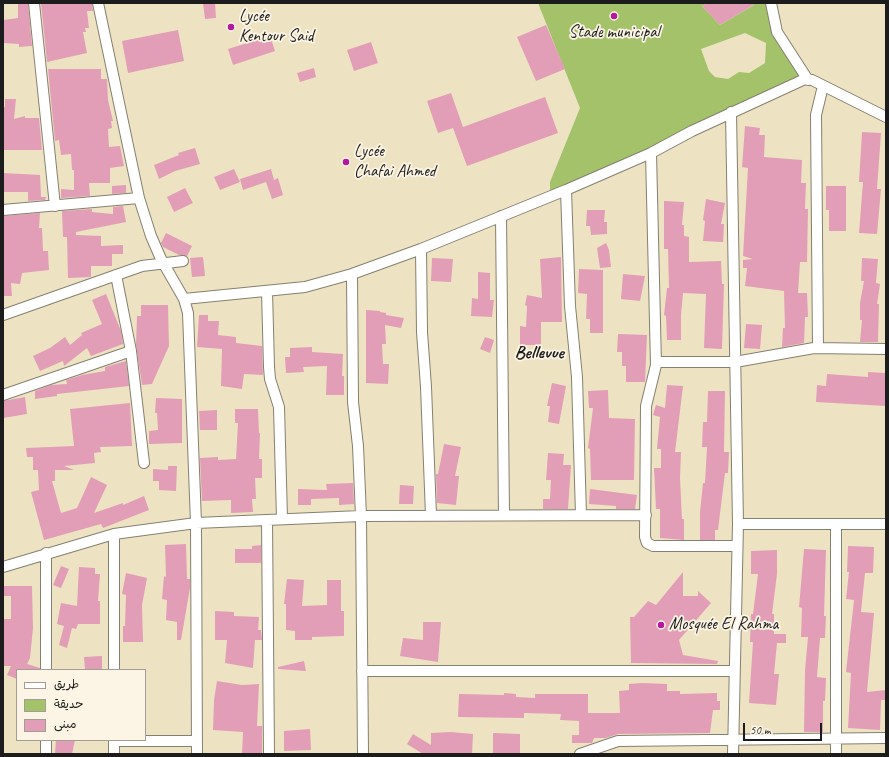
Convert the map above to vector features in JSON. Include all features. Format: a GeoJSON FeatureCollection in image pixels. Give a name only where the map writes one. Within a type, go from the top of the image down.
{"type":"FeatureCollection","features":[{"type":"Feature","properties":{"kind":"street"},"geometry":{"type":"LineString","coordinates":[[34,3],[55,206]]}},
{"type":"Feature","properties":{"kind":"street"},"geometry":{"type":"LineString","coordinates":[[98,3],[139,198],[151,236],[163,262],[184,298],[190,331],[196,523],[197,754]]}},
{"type":"Feature","properties":{"kind":"street"},"geometry":{"type":"LineString","coordinates":[[771,3],[777,32],[808,80]]}},
{"type":"Feature","properties":{"kind":"street"},"geometry":{"type":"LineString","coordinates":[[184,298],[305,287],[352,274],[421,249],[566,190],[651,153],[731,112],[805,79],[823,86],[886,117]]}},
{"type":"Feature","properties":{"kind":"street"},"geometry":{"type":"LineString","coordinates":[[818,348],[816,114],[823,86]]}},
{"type":"Feature","properties":{"kind":"street"},"geometry":{"type":"LineString","coordinates":[[731,112],[738,524],[733,754]]}},
{"type":"Feature","properties":{"kind":"street"},"geometry":{"type":"LineString","coordinates":[[651,153],[656,362],[646,406],[645,537],[647,543],[653,546],[737,546]]}},
{"type":"Feature","properties":{"kind":"street"},"geometry":{"type":"LineString","coordinates":[[566,190],[570,306],[577,377],[581,515]]}},
{"type":"Feature","properties":{"kind":"street"},"geometry":{"type":"LineString","coordinates":[[3,210],[139,198]]}},
{"type":"Feature","properties":{"kind":"street"},"geometry":{"type":"LineString","coordinates":[[502,216],[504,515]]}},
{"type":"Feature","properties":{"kind":"street"},"geometry":{"type":"LineString","coordinates":[[421,249],[422,332],[426,388],[431,515]]}},
{"type":"Feature","properties":{"kind":"street"},"geometry":{"type":"LineString","coordinates":[[3,315],[142,266],[163,262],[183,261]]}},
{"type":"Feature","properties":{"kind":"street"},"geometry":{"type":"LineString","coordinates":[[352,274],[354,402],[358,446],[361,516],[363,754]]}},
{"type":"Feature","properties":{"kind":"street"},"geometry":{"type":"LineString","coordinates":[[116,275],[131,350],[144,463]]}},
{"type":"Feature","properties":{"kind":"street"},"geometry":{"type":"LineString","coordinates":[[267,291],[270,379],[279,407],[282,520]]}},
{"type":"Feature","properties":{"kind":"street"},"geometry":{"type":"LineString","coordinates":[[656,362],[735,362],[818,348],[886,349]]}},
{"type":"Feature","properties":{"kind":"street"},"geometry":{"type":"LineString","coordinates":[[3,394],[131,350]]}},
{"type":"Feature","properties":{"kind":"street"},"geometry":{"type":"LineString","coordinates":[[3,567],[114,534],[196,523],[361,516],[646,515]]}},
{"type":"Feature","properties":{"kind":"street"},"geometry":{"type":"LineString","coordinates":[[267,520],[268,754]]}},
{"type":"Feature","properties":{"kind":"street"},"geometry":{"type":"LineString","coordinates":[[738,524],[886,524]]}},
{"type":"Feature","properties":{"kind":"street"},"geometry":{"type":"LineString","coordinates":[[836,524],[836,754]]}},
{"type":"Feature","properties":{"kind":"street"},"geometry":{"type":"LineString","coordinates":[[114,534],[114,669]]}},
{"type":"Feature","properties":{"kind":"street"},"geometry":{"type":"LineString","coordinates":[[46,553],[46,669]]}},
{"type":"Feature","properties":{"kind":"street"},"geometry":{"type":"LineString","coordinates":[[362,671],[734,671]]}},
{"type":"Feature","properties":{"kind":"street"},"geometry":{"type":"LineString","coordinates":[[580,754],[618,740],[886,738]]}},
{"type":"Feature","properties":{"kind":"street"},"geometry":{"type":"LineString","coordinates":[[146,740],[197,741]]}},
{"type":"Feature","properties":{"kind":"street"},"geometry":{"type":"LineString","coordinates":[[46,741],[46,754]]}},
{"type":"Feature","properties":{"kind":"street"},"geometry":{"type":"LineString","coordinates":[[114,741],[114,754]]}},
{"type":"Feature","properties":{"kind":"green space"},"geometry":{"type":"Polygon","coordinates":[[[538,3],[707,3],[702,6],[720,25],[754,5],[752,3],[771,3],[773,17],[805,79],[550,196],[550,182],[580,108],[538,3]],[[745,33],[701,49],[709,71],[715,77],[728,79],[739,72],[749,73],[765,63],[766,43],[745,33]]]}},
{"type":"Feature","properties":{"kind":"building"},"geometry":{"type":"Polygon","coordinates":[[[18,3],[28,3],[32,46],[19,47],[19,44],[3,43],[3,20],[18,18],[18,3]]]}},
{"type":"Feature","properties":{"kind":"building"},"geometry":{"type":"Polygon","coordinates":[[[41,3],[92,3],[93,11],[87,11],[89,28],[85,28],[86,32],[83,32],[87,53],[47,62],[41,3]]]}},
{"type":"Feature","properties":{"kind":"building"},"geometry":{"type":"Polygon","coordinates":[[[203,3],[215,3],[216,18],[205,19],[203,3]]]}},
{"type":"Feature","properties":{"kind":"building"},"geometry":{"type":"Polygon","coordinates":[[[707,3],[757,3],[720,25],[702,6],[707,3]]]}},
{"type":"Feature","properties":{"kind":"building"},"geometry":{"type":"Polygon","coordinates":[[[546,25],[565,69],[536,81],[517,37],[546,25]]]}},
{"type":"Feature","properties":{"kind":"building"},"geometry":{"type":"Polygon","coordinates":[[[178,30],[184,61],[128,73],[122,41],[178,30]]]}},
{"type":"Feature","properties":{"kind":"building"},"geometry":{"type":"Polygon","coordinates":[[[270,36],[275,51],[233,65],[228,49],[270,36]]]}},
{"type":"Feature","properties":{"kind":"building"},"geometry":{"type":"Polygon","coordinates":[[[371,42],[378,63],[354,71],[347,50],[371,42]]]}},
{"type":"Feature","properties":{"kind":"building"},"geometry":{"type":"Polygon","coordinates":[[[314,68],[316,77],[300,82],[297,73],[314,68]]]}},
{"type":"Feature","properties":{"kind":"building"},"geometry":{"type":"Polygon","coordinates":[[[48,69],[101,69],[101,79],[107,79],[108,100],[113,121],[111,121],[112,128],[108,129],[109,147],[120,146],[124,166],[110,168],[110,183],[89,183],[90,196],[61,198],[61,189],[74,190],[74,170],[72,170],[71,154],[61,155],[59,140],[55,141],[48,69]]]}},
{"type":"Feature","properties":{"kind":"building"},"geometry":{"type":"Polygon","coordinates":[[[451,93],[463,127],[545,97],[558,133],[467,166],[453,128],[438,133],[427,101],[451,93]]]}},
{"type":"Feature","properties":{"kind":"building"},"geometry":{"type":"Polygon","coordinates":[[[5,99],[16,99],[14,119],[25,116],[25,118],[39,118],[42,150],[3,150],[3,107],[5,107],[5,99]]]}},
{"type":"Feature","properties":{"kind":"building"},"geometry":{"type":"Polygon","coordinates":[[[745,126],[760,128],[759,135],[765,135],[764,157],[802,160],[801,183],[806,183],[805,209],[808,209],[807,262],[800,262],[798,293],[807,293],[808,317],[805,317],[804,343],[782,347],[783,328],[785,328],[784,291],[745,286],[747,268],[743,268],[743,260],[753,259],[743,256],[748,168],[742,167],[745,126]]]}},
{"type":"Feature","properties":{"kind":"building"},"geometry":{"type":"Polygon","coordinates":[[[862,132],[881,133],[877,189],[881,189],[877,234],[859,233],[863,182],[859,182],[862,132]]]}},
{"type":"Feature","properties":{"kind":"building"},"geometry":{"type":"Polygon","coordinates":[[[195,148],[200,164],[175,171],[159,179],[154,165],[179,155],[178,153],[195,148]]]}},
{"type":"Feature","properties":{"kind":"building"},"geometry":{"type":"Polygon","coordinates":[[[234,169],[240,182],[220,190],[214,177],[234,169]]]}},
{"type":"Feature","properties":{"kind":"building"},"geometry":{"type":"Polygon","coordinates":[[[271,169],[274,180],[278,178],[283,195],[272,199],[266,182],[243,190],[240,179],[271,169]]]}},
{"type":"Feature","properties":{"kind":"building"},"geometry":{"type":"Polygon","coordinates":[[[3,173],[40,175],[41,197],[46,197],[45,200],[28,201],[28,192],[3,192],[3,173]]]}},
{"type":"Feature","properties":{"kind":"building"},"geometry":{"type":"Polygon","coordinates":[[[126,185],[126,193],[112,194],[112,186],[126,185]]]}},
{"type":"Feature","properties":{"kind":"building"},"geometry":{"type":"Polygon","coordinates":[[[826,186],[846,186],[846,231],[829,231],[829,210],[826,210],[826,186]]]}},
{"type":"Feature","properties":{"kind":"building"},"geometry":{"type":"Polygon","coordinates":[[[185,188],[193,203],[174,212],[167,197],[185,188]]]}},
{"type":"Feature","properties":{"kind":"building"},"geometry":{"type":"Polygon","coordinates":[[[706,199],[725,203],[721,224],[724,224],[723,242],[703,241],[705,221],[703,220],[706,199]]]}},
{"type":"Feature","properties":{"kind":"building"},"geometry":{"type":"Polygon","coordinates":[[[664,201],[684,202],[682,225],[684,225],[684,236],[689,237],[689,262],[721,261],[722,284],[724,284],[722,349],[704,348],[706,294],[683,293],[681,340],[667,340],[666,316],[664,315],[667,288],[669,288],[668,249],[664,249],[664,201]]]}},
{"type":"Feature","properties":{"kind":"building"},"geometry":{"type":"Polygon","coordinates":[[[123,206],[126,222],[76,232],[76,235],[101,236],[101,246],[123,245],[123,254],[112,254],[112,266],[91,266],[91,277],[68,278],[67,237],[63,237],[62,211],[92,209],[92,212],[113,214],[113,207],[123,206]]]}},
{"type":"Feature","properties":{"kind":"building"},"geometry":{"type":"Polygon","coordinates":[[[587,210],[605,210],[604,222],[607,222],[607,234],[591,235],[590,226],[586,226],[587,210]]]}},
{"type":"Feature","properties":{"kind":"building"},"geometry":{"type":"Polygon","coordinates":[[[40,213],[39,228],[42,228],[43,251],[48,251],[49,270],[22,273],[20,284],[11,283],[12,296],[3,296],[3,216],[40,213]]]}},
{"type":"Feature","properties":{"kind":"building"},"geometry":{"type":"Polygon","coordinates":[[[166,233],[192,246],[187,256],[179,255],[163,247],[161,243],[166,233]]]}},
{"type":"Feature","properties":{"kind":"building"},"geometry":{"type":"Polygon","coordinates":[[[606,243],[609,250],[611,267],[600,268],[597,248],[606,243]]]}},
{"type":"Feature","properties":{"kind":"building"},"geometry":{"type":"Polygon","coordinates":[[[203,257],[205,276],[192,277],[190,258],[203,257]]]}},
{"type":"Feature","properties":{"kind":"building"},"geometry":{"type":"Polygon","coordinates":[[[561,257],[562,322],[541,322],[541,345],[520,345],[520,326],[526,327],[527,306],[525,305],[527,295],[542,298],[540,259],[561,257]]]}},
{"type":"Feature","properties":{"kind":"building"},"geometry":{"type":"Polygon","coordinates":[[[432,258],[453,259],[451,282],[431,281],[432,258]]]}},
{"type":"Feature","properties":{"kind":"building"},"geometry":{"type":"Polygon","coordinates":[[[862,258],[878,259],[876,283],[880,284],[877,304],[879,304],[878,342],[860,342],[862,320],[860,320],[860,303],[864,281],[861,281],[862,258]]]}},
{"type":"Feature","properties":{"kind":"building"},"geometry":{"type":"Polygon","coordinates":[[[579,269],[603,270],[603,333],[590,333],[590,319],[586,319],[587,294],[578,293],[579,269]]]}},
{"type":"Feature","properties":{"kind":"building"},"geometry":{"type":"Polygon","coordinates":[[[478,272],[490,273],[490,300],[494,300],[492,317],[471,316],[472,298],[478,299],[478,272]]]}},
{"type":"Feature","properties":{"kind":"building"},"geometry":{"type":"Polygon","coordinates":[[[623,274],[645,276],[640,301],[621,299],[623,274]]]}},
{"type":"Feature","properties":{"kind":"building"},"geometry":{"type":"Polygon","coordinates":[[[106,294],[121,331],[123,344],[91,356],[87,348],[64,366],[63,361],[40,371],[33,356],[50,348],[65,337],[70,345],[82,335],[81,333],[102,324],[92,300],[106,294]]]}},
{"type":"Feature","properties":{"kind":"building"},"geometry":{"type":"Polygon","coordinates":[[[141,305],[168,305],[169,346],[152,384],[142,385],[136,345],[137,316],[141,316],[141,305]]]}},
{"type":"Feature","properties":{"kind":"building"},"geometry":{"type":"Polygon","coordinates":[[[366,310],[380,311],[386,313],[386,315],[404,318],[401,328],[385,325],[386,344],[382,344],[383,364],[389,364],[388,384],[366,383],[366,310]]]}},
{"type":"Feature","properties":{"kind":"building"},"geometry":{"type":"Polygon","coordinates":[[[199,315],[208,315],[208,321],[219,321],[218,335],[236,337],[236,343],[262,346],[263,375],[244,374],[242,389],[221,386],[222,349],[197,347],[199,315]]]}},
{"type":"Feature","properties":{"kind":"building"},"geometry":{"type":"Polygon","coordinates":[[[746,324],[762,325],[760,349],[744,348],[746,324]]]}},
{"type":"Feature","properties":{"kind":"building"},"geometry":{"type":"Polygon","coordinates":[[[618,334],[647,335],[645,382],[626,382],[626,366],[622,366],[622,352],[617,352],[618,334]]]}},
{"type":"Feature","properties":{"kind":"building"},"geometry":{"type":"Polygon","coordinates":[[[485,337],[494,340],[490,353],[480,349],[485,337]]]}},
{"type":"Feature","properties":{"kind":"building"},"geometry":{"type":"Polygon","coordinates":[[[312,347],[312,352],[343,354],[342,376],[344,376],[344,395],[326,395],[327,366],[303,367],[304,372],[286,373],[285,357],[290,357],[290,348],[312,347]]]}},
{"type":"Feature","properties":{"kind":"building"},"geometry":{"type":"Polygon","coordinates":[[[126,361],[129,386],[57,394],[57,396],[35,399],[35,391],[51,385],[67,384],[66,380],[82,375],[105,371],[105,367],[126,361]]]}},
{"type":"Feature","properties":{"kind":"building"},"geometry":{"type":"Polygon","coordinates":[[[868,372],[886,373],[886,406],[816,402],[817,385],[826,386],[827,374],[868,377],[868,372]]]}},
{"type":"Feature","properties":{"kind":"building"},"geometry":{"type":"Polygon","coordinates":[[[552,383],[566,386],[559,424],[548,422],[550,406],[547,406],[552,383]]]}},
{"type":"Feature","properties":{"kind":"building"},"geometry":{"type":"Polygon","coordinates":[[[667,385],[683,386],[675,452],[681,452],[680,478],[682,519],[684,519],[684,540],[660,538],[660,509],[656,509],[654,468],[661,468],[661,449],[657,449],[660,417],[653,415],[656,405],[665,408],[667,385]]]}},
{"type":"Feature","properties":{"kind":"building"},"geometry":{"type":"Polygon","coordinates":[[[608,390],[609,418],[635,419],[634,480],[591,480],[590,449],[588,448],[593,408],[589,408],[588,391],[608,390]]]}},
{"type":"Feature","properties":{"kind":"building"},"geometry":{"type":"Polygon","coordinates":[[[708,391],[725,391],[724,452],[729,452],[728,473],[725,473],[718,530],[715,530],[715,540],[700,540],[700,512],[703,483],[705,483],[707,447],[702,447],[703,422],[707,422],[708,391]]]}},
{"type":"Feature","properties":{"kind":"building"},"geometry":{"type":"Polygon","coordinates":[[[25,397],[27,414],[3,418],[3,401],[25,397]]]}},
{"type":"Feature","properties":{"kind":"building"},"geometry":{"type":"Polygon","coordinates":[[[156,398],[182,399],[182,443],[149,444],[149,431],[158,430],[157,413],[155,413],[156,398]]]}},
{"type":"Feature","properties":{"kind":"building"},"geometry":{"type":"Polygon","coordinates":[[[130,403],[132,446],[100,447],[101,452],[94,453],[95,463],[64,466],[74,470],[55,470],[55,481],[52,481],[61,513],[77,508],[91,477],[107,485],[94,513],[123,503],[123,505],[144,496],[149,510],[103,528],[101,524],[44,540],[31,492],[39,490],[38,470],[33,470],[33,457],[27,457],[26,448],[74,446],[70,409],[130,403]]]}},
{"type":"Feature","properties":{"kind":"building"},"geometry":{"type":"Polygon","coordinates":[[[235,409],[258,409],[260,433],[259,459],[262,459],[262,478],[255,478],[256,499],[252,499],[253,512],[231,513],[231,500],[202,501],[200,458],[218,457],[218,460],[236,459],[238,423],[235,423],[235,409]]]}},
{"type":"Feature","properties":{"kind":"building"},"geometry":{"type":"Polygon","coordinates":[[[217,410],[217,430],[200,430],[199,411],[217,410]]]}},
{"type":"Feature","properties":{"kind":"building"},"geometry":{"type":"Polygon","coordinates":[[[444,444],[461,447],[455,476],[459,476],[456,505],[437,503],[436,474],[438,474],[444,444]]]}},
{"type":"Feature","properties":{"kind":"building"},"geometry":{"type":"Polygon","coordinates":[[[548,453],[564,454],[563,465],[571,465],[568,509],[543,509],[543,499],[550,499],[551,480],[546,480],[548,453]]]}},
{"type":"Feature","properties":{"kind":"building"},"geometry":{"type":"Polygon","coordinates":[[[168,466],[177,466],[176,491],[159,490],[159,481],[153,481],[153,469],[168,470],[168,466]]]}},
{"type":"Feature","properties":{"kind":"building"},"geometry":{"type":"Polygon","coordinates":[[[353,483],[354,504],[339,505],[339,498],[311,499],[311,505],[298,505],[298,489],[327,490],[326,484],[353,483]]]}},
{"type":"Feature","properties":{"kind":"building"},"geometry":{"type":"Polygon","coordinates":[[[400,485],[414,486],[413,504],[399,504],[400,485]]]}},
{"type":"Feature","properties":{"kind":"building"},"geometry":{"type":"Polygon","coordinates":[[[590,489],[637,495],[635,509],[616,509],[616,506],[589,504],[590,489]]]}},
{"type":"Feature","properties":{"kind":"building"},"geometry":{"type":"Polygon","coordinates":[[[186,544],[187,579],[190,579],[190,588],[181,640],[177,640],[177,622],[166,620],[167,600],[162,599],[164,576],[166,577],[165,545],[186,544]]]}},
{"type":"Feature","properties":{"kind":"building"},"geometry":{"type":"Polygon","coordinates":[[[261,545],[261,563],[235,563],[235,549],[252,549],[252,546],[261,545]]]}},
{"type":"Feature","properties":{"kind":"building"},"geometry":{"type":"Polygon","coordinates":[[[848,546],[874,547],[873,573],[865,573],[861,612],[874,613],[867,692],[886,690],[886,700],[881,700],[880,730],[848,728],[851,673],[846,672],[854,600],[846,599],[849,572],[847,572],[848,546]]]}},
{"type":"Feature","properties":{"kind":"building"},"geometry":{"type":"Polygon","coordinates":[[[804,549],[826,550],[824,616],[826,616],[825,638],[820,638],[817,677],[826,678],[825,701],[823,701],[823,732],[804,732],[805,670],[808,637],[801,637],[802,608],[799,607],[804,549]]]}},
{"type":"Feature","properties":{"kind":"building"},"geometry":{"type":"Polygon","coordinates":[[[777,550],[777,574],[772,614],[774,614],[774,634],[786,634],[786,643],[777,643],[774,674],[779,674],[776,705],[749,703],[753,642],[750,642],[751,614],[753,614],[758,574],[751,574],[751,551],[777,550]]]}},
{"type":"Feature","properties":{"kind":"building"},"geometry":{"type":"Polygon","coordinates":[[[61,566],[69,569],[61,588],[53,585],[61,566]]]}},
{"type":"Feature","properties":{"kind":"building"},"geometry":{"type":"Polygon","coordinates":[[[79,567],[95,568],[95,574],[100,574],[98,601],[100,601],[100,624],[78,624],[76,629],[72,628],[67,648],[59,645],[64,626],[57,624],[61,603],[77,606],[79,567]]]}},
{"type":"Feature","properties":{"kind":"building","name":"Mosquée El Rahma"},"geometry":{"type":"Polygon","coordinates":[[[683,572],[683,596],[698,596],[698,591],[711,603],[679,640],[683,655],[718,661],[717,664],[631,663],[630,617],[634,617],[648,601],[656,605],[683,572]]]}},
{"type":"Feature","properties":{"kind":"building"},"geometry":{"type":"Polygon","coordinates":[[[126,573],[147,578],[142,605],[143,642],[123,642],[126,595],[122,594],[126,573]]]}},
{"type":"Feature","properties":{"kind":"building"},"geometry":{"type":"Polygon","coordinates":[[[287,579],[304,580],[302,606],[327,605],[327,580],[341,580],[341,611],[344,611],[344,636],[312,637],[312,640],[295,640],[295,631],[286,630],[286,604],[284,604],[287,579]]]}},
{"type":"Feature","properties":{"kind":"building"},"geometry":{"type":"Polygon","coordinates":[[[3,586],[32,586],[33,628],[30,658],[27,664],[40,669],[16,669],[16,679],[7,675],[11,666],[3,666],[3,619],[11,619],[11,596],[3,596],[3,586]]]}},
{"type":"Feature","properties":{"kind":"building"},"geometry":{"type":"Polygon","coordinates":[[[215,611],[234,612],[234,616],[259,617],[258,630],[261,630],[262,640],[255,640],[253,668],[225,663],[227,640],[215,640],[215,611]]]}},
{"type":"Feature","properties":{"kind":"building"},"geometry":{"type":"Polygon","coordinates":[[[423,622],[441,622],[438,662],[400,656],[403,638],[423,640],[423,622]]]}},
{"type":"Feature","properties":{"kind":"building"},"geometry":{"type":"Polygon","coordinates":[[[102,656],[102,669],[85,669],[84,657],[102,656]]]}},
{"type":"Feature","properties":{"kind":"building"},"geometry":{"type":"Polygon","coordinates":[[[304,661],[306,671],[278,669],[278,667],[304,661]]]}},
{"type":"Feature","properties":{"kind":"building"},"geometry":{"type":"Polygon","coordinates":[[[217,681],[242,685],[259,684],[257,726],[262,726],[262,754],[242,754],[243,732],[213,730],[214,700],[217,681]]]}},
{"type":"Feature","properties":{"kind":"building"},"geometry":{"type":"Polygon","coordinates":[[[629,684],[667,684],[667,691],[680,691],[680,694],[717,693],[717,701],[720,701],[720,710],[713,710],[710,733],[618,734],[606,738],[594,738],[592,743],[572,743],[572,735],[579,735],[579,721],[560,720],[561,714],[524,713],[524,718],[458,717],[459,694],[504,695],[504,693],[516,694],[516,697],[535,698],[535,694],[588,694],[588,713],[620,713],[619,691],[629,690],[629,684]]]}},
{"type":"Feature","properties":{"kind":"building"},"geometry":{"type":"Polygon","coordinates":[[[310,729],[311,750],[284,751],[284,731],[310,729]]]}},
{"type":"Feature","properties":{"kind":"building"},"geometry":{"type":"Polygon","coordinates":[[[451,732],[473,734],[472,754],[423,754],[407,744],[413,734],[431,745],[431,733],[451,732]]]}},
{"type":"Feature","properties":{"kind":"building"},"geometry":{"type":"Polygon","coordinates":[[[493,733],[520,734],[520,754],[493,753],[493,733]]]}},
{"type":"Feature","properties":{"kind":"building"},"geometry":{"type":"Polygon","coordinates":[[[56,741],[75,741],[72,754],[55,754],[56,741]]]}},
{"type":"Feature","properties":{"kind":"place","name":"Stade municipal"},"geometry":{"type":"Point","coordinates":[614,16]}},
{"type":"Feature","properties":{"kind":"place","name":"Lycée Kentour Said"},"geometry":{"type":"Point","coordinates":[231,27]}},
{"type":"Feature","properties":{"kind":"place","name":"Lycée Chafai Ahmed"},"geometry":{"type":"Point","coordinates":[346,162]}},
{"type":"Feature","properties":{"kind":"place","name":"Mosquée El Rahma"},"geometry":{"type":"Point","coordinates":[661,625]}},
{"type":"Feature","properties":{"kind":"district","name":"Bellevue"},"geometry":{"type":"Point","coordinates":[539,353]}}]}
